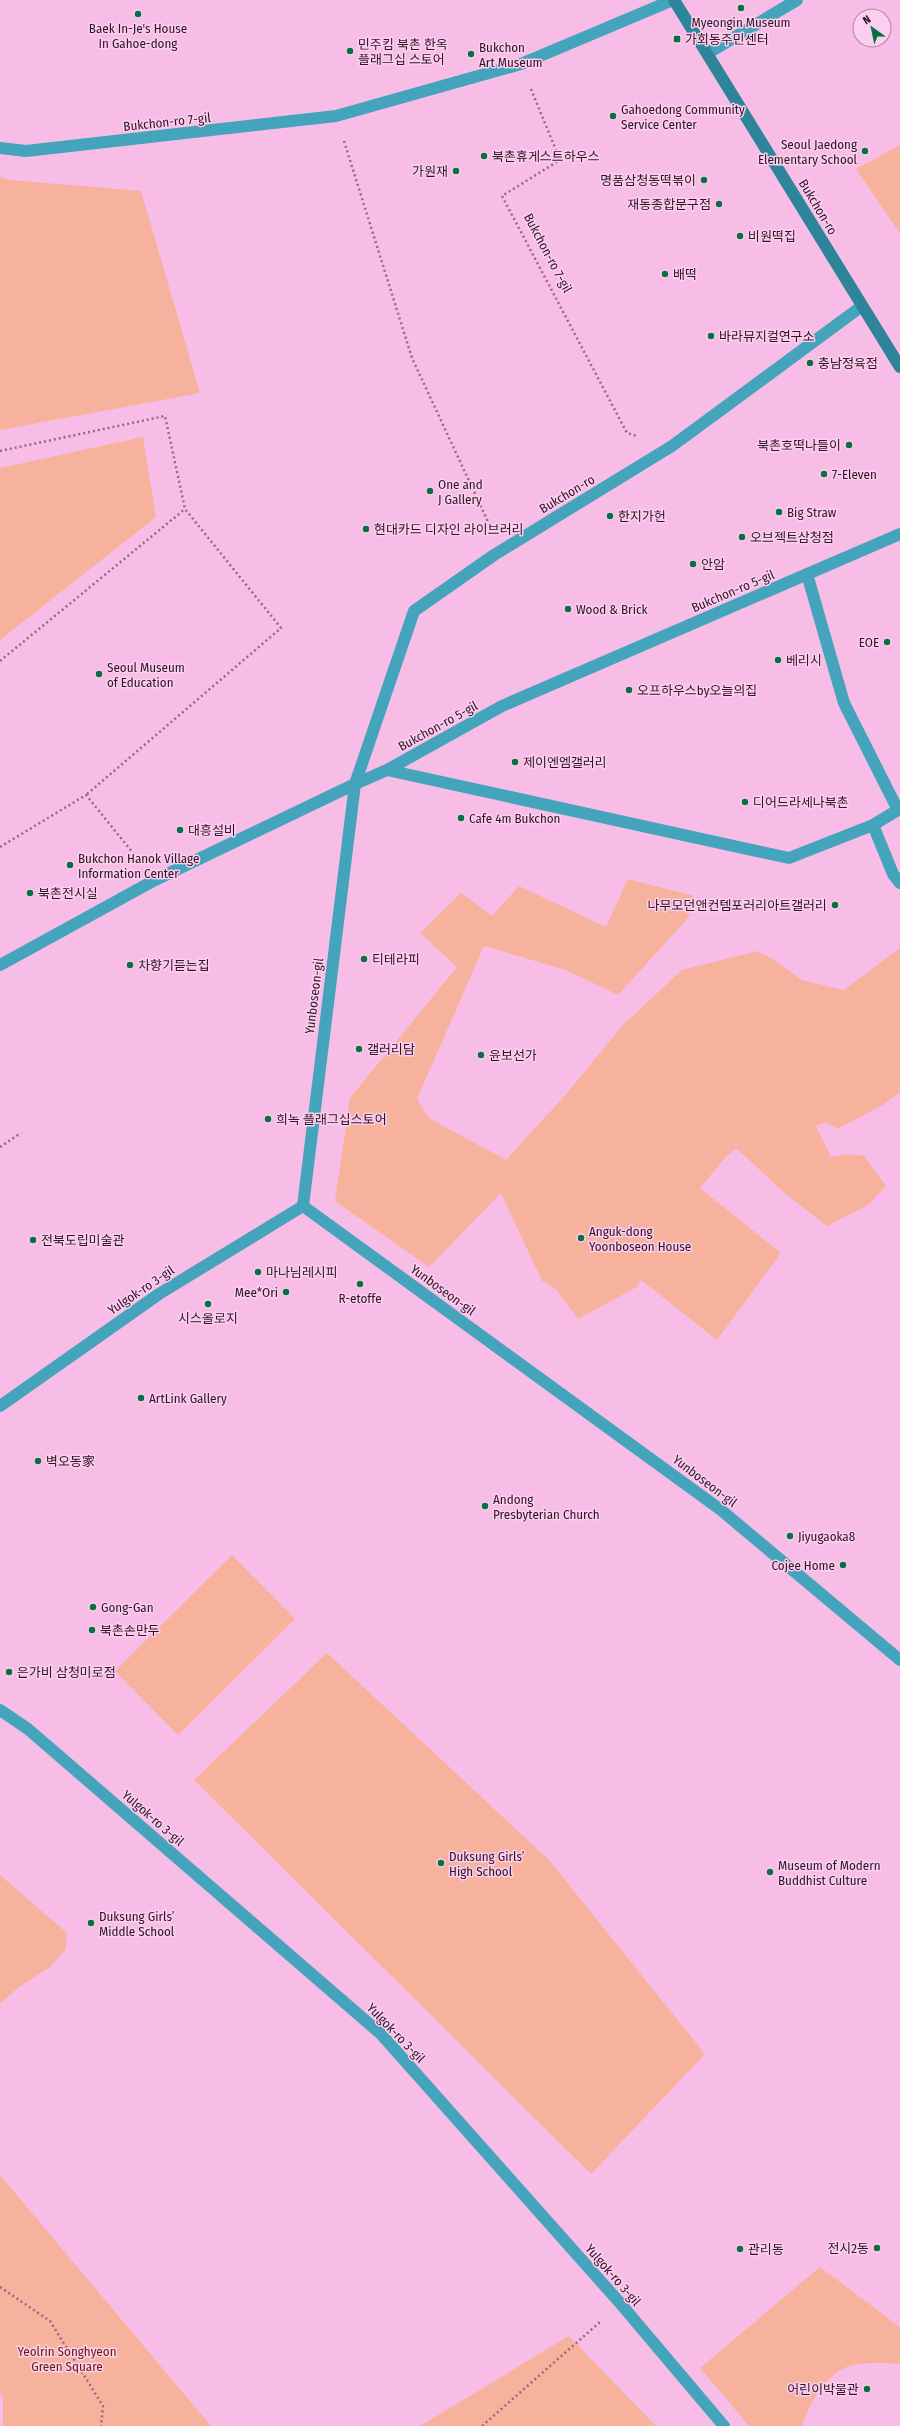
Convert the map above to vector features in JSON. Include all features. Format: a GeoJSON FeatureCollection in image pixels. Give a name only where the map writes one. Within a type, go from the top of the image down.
{"type":"FeatureCollection","features":[{"type":"Feature","properties":{"kind":"street","name":"Bukchon-ro"},"geometry":{"type":"LineString","coordinates":[[673,0],[708,53],[900,367]]}},
{"type":"Feature","properties":{"kind":"street","name":"Bukchon-ro 7-gil"},"geometry":{"type":"LineString","coordinates":[[0,148],[26,151],[336,116],[521,64],[673,0]]}},
{"type":"Feature","properties":{"kind":"street"},"geometry":{"type":"LineString","coordinates":[[708,53],[797,0]]}},
{"type":"Feature","properties":{"kind":"street","name":"Bukchon-ro"},"geometry":{"type":"LineString","coordinates":[[355,784],[414,611],[494,554],[672,446],[862,306]]}},
{"type":"Feature","properties":{"kind":"street","name":"Bukchon-ro 5-gil"},"geometry":{"type":"LineString","coordinates":[[0,965],[155,880],[387,770],[502,706],[900,534]]}},
{"type":"Feature","properties":{"kind":"street"},"geometry":{"type":"LineString","coordinates":[[387,770],[789,858],[873,825],[898,810],[844,703],[807,574]]}},
{"type":"Feature","properties":{"kind":"street","name":"Yunboseon-gil"},"geometry":{"type":"LineString","coordinates":[[355,784],[303,1206],[721,1510],[900,1660]]}},
{"type":"Feature","properties":{"kind":"street"},"geometry":{"type":"LineString","coordinates":[[873,825],[893,874],[900,883]]}},
{"type":"Feature","properties":{"kind":"street","name":"Yulgok-ro 3-gil"},"geometry":{"type":"LineString","coordinates":[[0,1406],[159,1294],[303,1206]]}},
{"type":"Feature","properties":{"kind":"street","name":"Yulgok-ro 3-gil"},"geometry":{"type":"LineString","coordinates":[[0,1710],[34,1734],[381,2034],[620,2303],[724,2426]]}},
{"type":"Feature","properties":{"kind":"path","name":"Bukchon-ro 7-gil"},"geometry":{"type":"LineString","coordinates":[[521,64],[560,160],[502,196],[627,433],[672,446]]}},
{"type":"Feature","properties":{"kind":"path"},"geometry":{"type":"LineString","coordinates":[[336,116],[412,358],[490,525],[494,554]]}},
{"type":"Feature","properties":{"kind":"path"},"geometry":{"type":"LineString","coordinates":[[0,451],[165,416],[185,509],[281,628],[86,795],[0,847]]}},
{"type":"Feature","properties":{"kind":"path"},"geometry":{"type":"LineString","coordinates":[[0,661],[185,509]]}},
{"type":"Feature","properties":{"kind":"path"},"geometry":{"type":"LineString","coordinates":[[86,795],[155,880]]}},
{"type":"Feature","properties":{"kind":"path"},"geometry":{"type":"LineString","coordinates":[[0,1147],[21,1133]]}},
{"type":"Feature","properties":{"kind":"path"},"geometry":{"type":"LineString","coordinates":[[0,2287],[50,2321],[103,2406],[101,2426]]}},
{"type":"Feature","properties":{"kind":"path"},"geometry":{"type":"LineString","coordinates":[[482,2426],[620,2303]]}},
{"type":"Feature","properties":{"kind":"green space"},"geometry":{"type":"Polygon","coordinates":[[[900,145],[900,234],[856,169],[900,145]]]}},
{"type":"Feature","properties":{"kind":"green space"},"geometry":{"type":"Polygon","coordinates":[[[0,177],[10,180],[141,191],[200,393],[0,430],[0,177]]]}},
{"type":"Feature","properties":{"kind":"green space"},"geometry":{"type":"Polygon","coordinates":[[[143,437],[156,517],[0,640],[0,468],[143,437]]]}},
{"type":"Feature","properties":{"kind":"green space"},"geometry":{"type":"Polygon","coordinates":[[[628,879],[694,896],[688,918],[618,995],[566,970],[484,946],[417,1099],[429,1118],[506,1160],[568,1092],[622,1026],[682,970],[758,951],[779,963],[801,980],[844,990],[900,948],[900,1092],[883,1105],[837,1129],[826,1122],[816,1126],[831,1157],[849,1154],[864,1156],[886,1186],[868,1205],[827,1226],[787,1195],[736,1148],[724,1159],[700,1188],[781,1253],[717,1340],[641,1280],[637,1287],[578,1319],[556,1289],[542,1281],[501,1193],[429,1267],[335,1201],[350,1098],[457,967],[420,933],[461,893],[492,916],[519,886],[606,927],[628,879]]]}},
{"type":"Feature","properties":{"kind":"green space"},"geometry":{"type":"Polygon","coordinates":[[[232,1555],[295,1619],[178,1735],[115,1671],[232,1555]]]}},
{"type":"Feature","properties":{"kind":"green space"},"geometry":{"type":"Polygon","coordinates":[[[327,1653],[549,1860],[705,2054],[591,2174],[194,1780],[327,1653]]]}},
{"type":"Feature","properties":{"kind":"green space"},"geometry":{"type":"Polygon","coordinates":[[[0,1875],[67,1933],[66,1949],[50,1967],[19,1987],[0,2004],[0,1875]]]}},
{"type":"Feature","properties":{"kind":"green space","name":"Yeolrin Songhyeon Green Square"},"geometry":{"type":"Polygon","coordinates":[[[0,2175],[211,2426],[3,2426],[3,2398],[0,2393],[0,2175]]]}},
{"type":"Feature","properties":{"kind":"green space"},"geometry":{"type":"Polygon","coordinates":[[[820,2267],[900,2327],[900,2364],[859,2364],[844,2368],[836,2373],[821,2388],[815,2397],[802,2426],[749,2426],[700,2368],[820,2267]]]}},
{"type":"Feature","properties":{"kind":"green space"},"geometry":{"type":"Polygon","coordinates":[[[569,2336],[656,2426],[420,2426],[569,2336]]]}},
{"type":"Feature","properties":{"kind":"place","name":"Myeongin Museum"},"geometry":{"type":"Point","coordinates":[741,8]}},
{"type":"Feature","properties":{"kind":"place","name":"Baek In-Je's House In Gahoe-dong"},"geometry":{"type":"Point","coordinates":[138,14]}},
{"type":"Feature","properties":{"kind":"place","name":"가회동주민센터"},"geometry":{"type":"Point","coordinates":[677,39]}},
{"type":"Feature","properties":{"kind":"place","name":"민주킴 북촌 한옥 플래그십 스토어"},"geometry":{"type":"Point","coordinates":[350,51]}},
{"type":"Feature","properties":{"kind":"place","name":"Bukchon Art Museum"},"geometry":{"type":"Point","coordinates":[471,54]}},
{"type":"Feature","properties":{"kind":"place","name":"Gahoedong Community Service Center"},"geometry":{"type":"Point","coordinates":[613,116]}},
{"type":"Feature","properties":{"kind":"place","name":"Seoul Jaedong Elementary School"},"geometry":{"type":"Point","coordinates":[865,151]}},
{"type":"Feature","properties":{"kind":"place","name":"북촌휴게스트하우스"},"geometry":{"type":"Point","coordinates":[484,156]}},
{"type":"Feature","properties":{"kind":"place","name":"가원재"},"geometry":{"type":"Point","coordinates":[456,171]}},
{"type":"Feature","properties":{"kind":"place","name":"명품삼청동떡볶이"},"geometry":{"type":"Point","coordinates":[704,180]}},
{"type":"Feature","properties":{"kind":"place","name":"재동종합문구점"},"geometry":{"type":"Point","coordinates":[719,204]}},
{"type":"Feature","properties":{"kind":"place","name":"비원떡집"},"geometry":{"type":"Point","coordinates":[740,236]}},
{"type":"Feature","properties":{"kind":"place","name":"배떡"},"geometry":{"type":"Point","coordinates":[665,274]}},
{"type":"Feature","properties":{"kind":"place","name":"바라뮤지컬연구소"},"geometry":{"type":"Point","coordinates":[711,336]}},
{"type":"Feature","properties":{"kind":"place","name":"충남정육점"},"geometry":{"type":"Point","coordinates":[810,363]}},
{"type":"Feature","properties":{"kind":"place","name":"북촌호떡나들이"},"geometry":{"type":"Point","coordinates":[849,445]}},
{"type":"Feature","properties":{"kind":"place","name":"7-Eleven"},"geometry":{"type":"Point","coordinates":[824,474]}},
{"type":"Feature","properties":{"kind":"place","name":"One and J Gallery"},"geometry":{"type":"Point","coordinates":[430,491]}},
{"type":"Feature","properties":{"kind":"place","name":"Big Straw"},"geometry":{"type":"Point","coordinates":[779,512]}},
{"type":"Feature","properties":{"kind":"place","name":"한지가헌"},"geometry":{"type":"Point","coordinates":[610,516]}},
{"type":"Feature","properties":{"kind":"place","name":"현대카드 디자인 라이브러리"},"geometry":{"type":"Point","coordinates":[366,529]}},
{"type":"Feature","properties":{"kind":"place","name":"오브젝트삼청점"},"geometry":{"type":"Point","coordinates":[742,537]}},
{"type":"Feature","properties":{"kind":"place","name":"안암"},"geometry":{"type":"Point","coordinates":[693,564]}},
{"type":"Feature","properties":{"kind":"place","name":"Wood & Brick"},"geometry":{"type":"Point","coordinates":[568,609]}},
{"type":"Feature","properties":{"kind":"place","name":"EOE"},"geometry":{"type":"Point","coordinates":[887,642]}},
{"type":"Feature","properties":{"kind":"place","name":"베리시"},"geometry":{"type":"Point","coordinates":[778,660]}},
{"type":"Feature","properties":{"kind":"place","name":"Seoul Museum of Education"},"geometry":{"type":"Point","coordinates":[99,674]}},
{"type":"Feature","properties":{"kind":"place","name":"오프하우스by오늘의집"},"geometry":{"type":"Point","coordinates":[629,690]}},
{"type":"Feature","properties":{"kind":"place","name":"제이엔엠갤러리"},"geometry":{"type":"Point","coordinates":[515,762]}},
{"type":"Feature","properties":{"kind":"place","name":"디어드라세나북촌"},"geometry":{"type":"Point","coordinates":[745,802]}},
{"type":"Feature","properties":{"kind":"place","name":"Cafe 4m Bukchon"},"geometry":{"type":"Point","coordinates":[461,818]}},
{"type":"Feature","properties":{"kind":"place","name":"대흥설비"},"geometry":{"type":"Point","coordinates":[180,830]}},
{"type":"Feature","properties":{"kind":"place","name":"Bukchon Hanok Village Information Center"},"geometry":{"type":"Point","coordinates":[70,865]}},
{"type":"Feature","properties":{"kind":"place","name":"북촌전시실"},"geometry":{"type":"Point","coordinates":[30,893]}},
{"type":"Feature","properties":{"kind":"place","name":"나무모던앤컨템포러리아트갤러리"},"geometry":{"type":"Point","coordinates":[835,905]}},
{"type":"Feature","properties":{"kind":"place","name":"티테라피"},"geometry":{"type":"Point","coordinates":[364,959]}},
{"type":"Feature","properties":{"kind":"place","name":"차향기듣는집"},"geometry":{"type":"Point","coordinates":[130,965]}},
{"type":"Feature","properties":{"kind":"place","name":"갤러리담"},"geometry":{"type":"Point","coordinates":[359,1049]}},
{"type":"Feature","properties":{"kind":"place","name":"윤보선가"},"geometry":{"type":"Point","coordinates":[481,1055]}},
{"type":"Feature","properties":{"kind":"place","name":"희녹 플래그십스토어"},"geometry":{"type":"Point","coordinates":[268,1119]}},
{"type":"Feature","properties":{"kind":"place","name":"Anguk-dong Yoonboseon House"},"geometry":{"type":"Point","coordinates":[581,1238]}},
{"type":"Feature","properties":{"kind":"place","name":"전북도립미술관"},"geometry":{"type":"Point","coordinates":[33,1240]}},
{"type":"Feature","properties":{"kind":"place","name":"마나님레시피"},"geometry":{"type":"Point","coordinates":[258,1272]}},
{"type":"Feature","properties":{"kind":"place","name":"R-etoffe"},"geometry":{"type":"Point","coordinates":[360,1284]}},
{"type":"Feature","properties":{"kind":"place","name":"Mee*Ori"},"geometry":{"type":"Point","coordinates":[286,1292]}},
{"type":"Feature","properties":{"kind":"place","name":"시스올로지"},"geometry":{"type":"Point","coordinates":[208,1304]}},
{"type":"Feature","properties":{"kind":"place","name":"ArtLink Gallery"},"geometry":{"type":"Point","coordinates":[141,1398]}},
{"type":"Feature","properties":{"kind":"place","name":"벽오동家"},"geometry":{"type":"Point","coordinates":[38,1461]}},
{"type":"Feature","properties":{"kind":"place","name":"Andong Presbyterian Church"},"geometry":{"type":"Point","coordinates":[485,1506]}},
{"type":"Feature","properties":{"kind":"place","name":"Jiyugaoka8"},"geometry":{"type":"Point","coordinates":[790,1536]}},
{"type":"Feature","properties":{"kind":"place","name":"Cojee Home"},"geometry":{"type":"Point","coordinates":[843,1565]}},
{"type":"Feature","properties":{"kind":"place","name":"Gong-Gan"},"geometry":{"type":"Point","coordinates":[93,1607]}},
{"type":"Feature","properties":{"kind":"place","name":"북촌손만두"},"geometry":{"type":"Point","coordinates":[92,1630]}},
{"type":"Feature","properties":{"kind":"place","name":"은가비 삼청미로점"},"geometry":{"type":"Point","coordinates":[9,1672]}},
{"type":"Feature","properties":{"kind":"place","name":"Duksung Girls’ High School"},"geometry":{"type":"Point","coordinates":[441,1863]}},
{"type":"Feature","properties":{"kind":"place","name":"Museum of Modern Buddhist Culture"},"geometry":{"type":"Point","coordinates":[770,1872]}},
{"type":"Feature","properties":{"kind":"place","name":"Duksung Girls’ Middle School"},"geometry":{"type":"Point","coordinates":[91,1923]}},
{"type":"Feature","properties":{"kind":"place","name":"전시2동"},"geometry":{"type":"Point","coordinates":[877,2248]}},
{"type":"Feature","properties":{"kind":"place","name":"관리동"},"geometry":{"type":"Point","coordinates":[740,2249]}},
{"type":"Feature","properties":{"kind":"place","name":"어린이박물관"},"geometry":{"type":"Point","coordinates":[867,2389]}}]}
